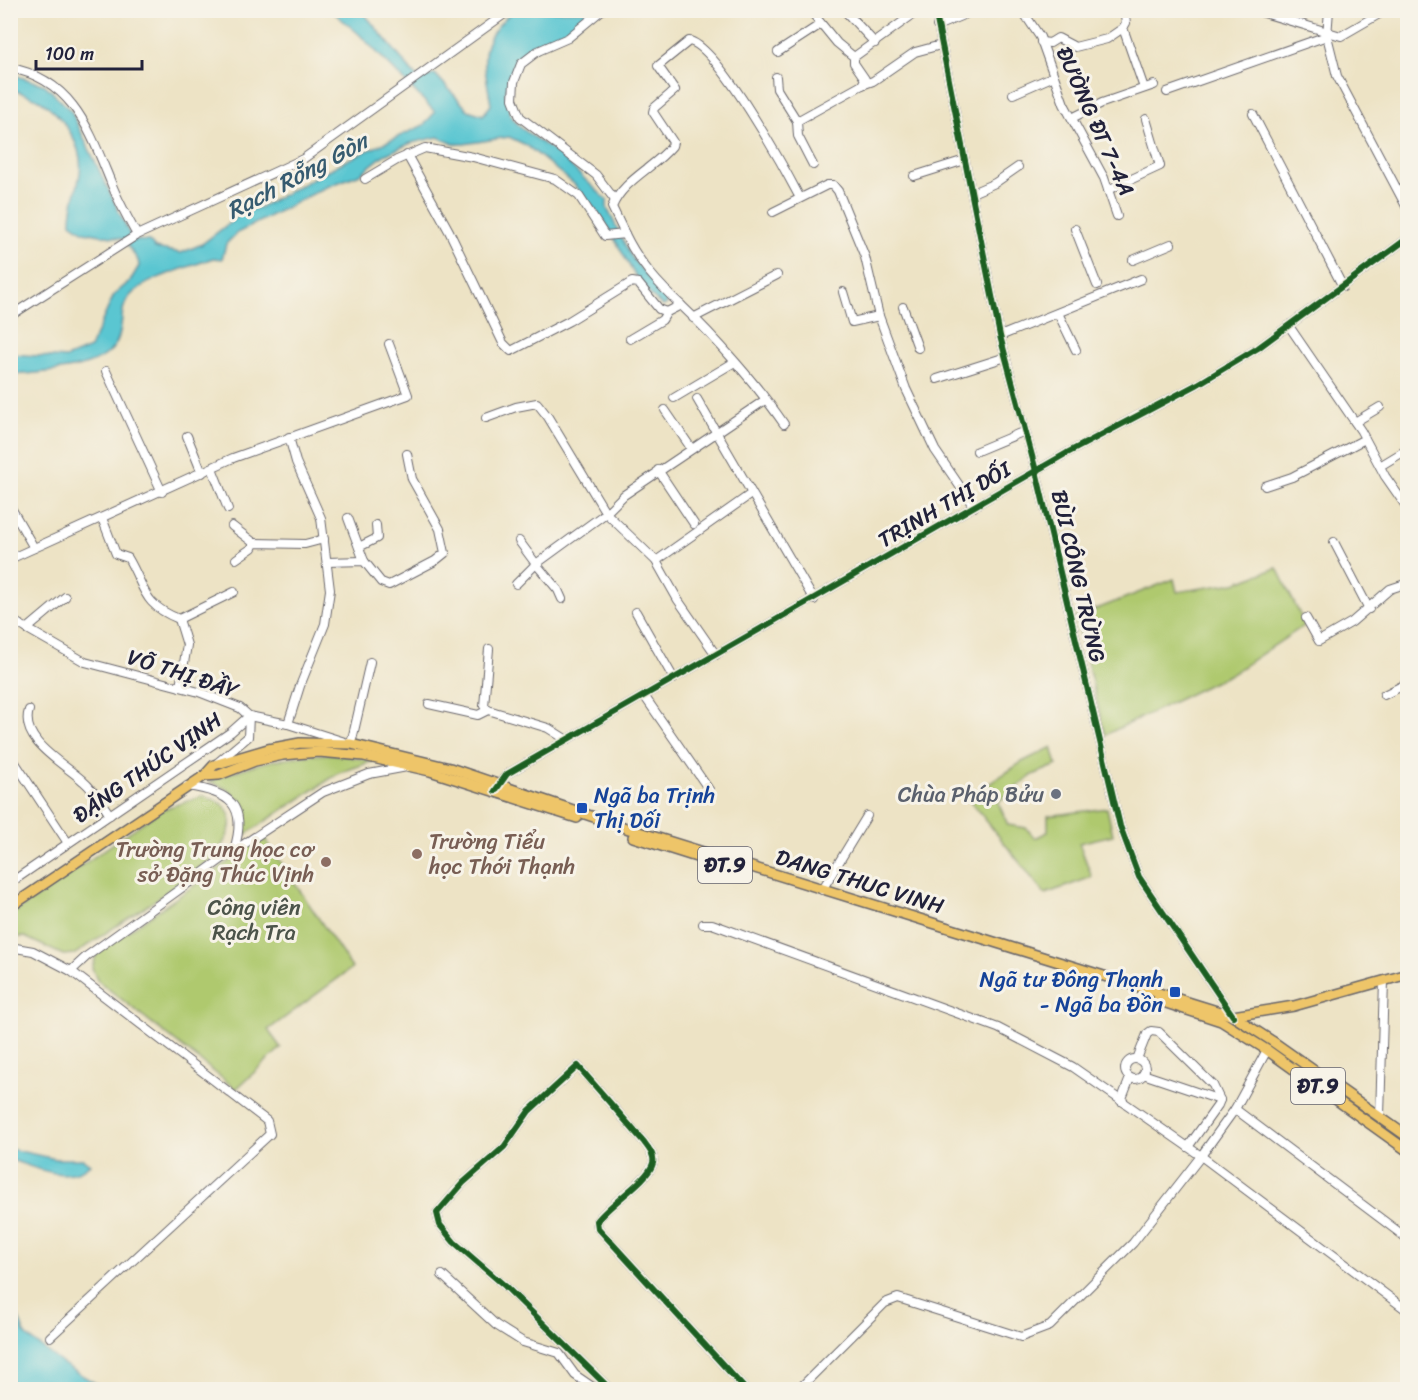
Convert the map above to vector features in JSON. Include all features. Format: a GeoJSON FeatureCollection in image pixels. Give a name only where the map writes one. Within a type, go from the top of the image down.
{"type":"FeatureCollection","features":[{"type":"Feature","properties":{"kind":"main road","name":"DANG THUC VINH"},"geometry":{"type":"LineString","coordinates":[[10,907],[204,776],[214,765],[290,745],[351,744],[450,768],[497,788],[666,848],[1076,973],[1227,1025],[1267,1050],[1407,1151]]}},
{"type":"Feature","properties":{"kind":"main road","name":"DANG THUC VINH"},"geometry":{"type":"LineString","coordinates":[[204,776],[219,775],[255,761],[283,755],[319,752],[364,756],[497,788],[1233,1017],[1272,1041],[1407,1137]]}},
{"type":"Feature","properties":{"kind":"main road"},"geometry":{"type":"LineString","coordinates":[[1227,1025],[1233,1017],[1294,1006],[1407,974]]}},
{"type":"Feature","properties":{"kind":"street"},"geometry":{"type":"LineString","coordinates":[[10,316],[135,236],[303,159],[510,10]]}},
{"type":"Feature","properties":{"kind":"street"},"geometry":{"type":"LineString","coordinates":[[602,10],[568,38],[538,51],[521,64],[514,82],[513,99],[520,117],[597,174],[615,200]]}},
{"type":"Feature","properties":{"kind":"street"},"geometry":{"type":"LineString","coordinates":[[810,10],[837,43],[855,57]]}},
{"type":"Feature","properties":{"kind":"street"},"geometry":{"type":"LineString","coordinates":[[844,10],[875,43]]}},
{"type":"Feature","properties":{"kind":"street"},"geometry":{"type":"LineString","coordinates":[[862,85],[865,79],[854,63],[855,57],[919,10]]}},
{"type":"Feature","properties":{"kind":"street","name":"BÙI CÔNG TRỪNG"},"geometry":{"type":"LineString","coordinates":[[935,10],[1000,336],[1036,471],[1086,691],[1129,853],[1138,877],[1233,1017]]}},
{"type":"Feature","properties":{"kind":"street"},"geometry":{"type":"LineString","coordinates":[[938,27],[975,10]]}},
{"type":"Feature","properties":{"kind":"street","name":"ĐƯỜNG ĐT 7-4A"},"geometry":{"type":"LineString","coordinates":[[1022,10],[1041,42],[1072,118],[1108,190],[1117,216]]}},
{"type":"Feature","properties":{"kind":"street"},"geometry":{"type":"LineString","coordinates":[[1041,42],[1050,43],[1058,38],[1075,47],[1107,39],[1123,28],[1126,23],[1124,10]]}},
{"type":"Feature","properties":{"kind":"street"},"geometry":{"type":"LineString","coordinates":[[1254,10],[1327,34],[1341,36],[1386,10]]}},
{"type":"Feature","properties":{"kind":"street"},"geometry":{"type":"LineString","coordinates":[[1329,10],[1327,34],[1337,76],[1407,210]]}},
{"type":"Feature","properties":{"kind":"street"},"geometry":{"type":"LineString","coordinates":[[778,52],[821,24]]}},
{"type":"Feature","properties":{"kind":"street"},"geometry":{"type":"LineString","coordinates":[[1123,28],[1144,88]]}},
{"type":"Feature","properties":{"kind":"street"},"geometry":{"type":"LineString","coordinates":[[1167,92],[1327,34]]}},
{"type":"Feature","properties":{"kind":"street"},"geometry":{"type":"LineString","coordinates":[[784,424],[734,363],[681,304],[649,273],[623,235],[612,207],[632,180],[654,165],[672,146],[673,142],[653,112],[654,108],[675,90],[658,66],[688,41],[697,42],[713,60],[764,132],[800,198]]}},
{"type":"Feature","properties":{"kind":"street"},"geometry":{"type":"LineString","coordinates":[[797,121],[873,81],[915,52],[941,45]]}},
{"type":"Feature","properties":{"kind":"street"},"geometry":{"type":"LineString","coordinates":[[10,68],[50,81],[71,101],[99,151],[110,182],[135,236]]}},
{"type":"Feature","properties":{"kind":"street"},"geometry":{"type":"LineString","coordinates":[[1013,93],[1054,76]]}},
{"type":"Feature","properties":{"kind":"street"},"geometry":{"type":"LineString","coordinates":[[776,77],[777,89],[797,121],[798,136],[813,165]]}},
{"type":"Feature","properties":{"kind":"street"},"geometry":{"type":"LineString","coordinates":[[1072,118],[1154,85]]}},
{"type":"Feature","properties":{"kind":"street"},"geometry":{"type":"LineString","coordinates":[[1253,114],[1343,287]]}},
{"type":"Feature","properties":{"kind":"street"},"geometry":{"type":"LineString","coordinates":[[1108,190],[1160,166],[1146,119]]}},
{"type":"Feature","properties":{"kind":"street"},"geometry":{"type":"LineString","coordinates":[[366,180],[407,156],[431,148],[555,179],[579,196],[601,233],[612,238],[623,235]]}},
{"type":"Feature","properties":{"kind":"street"},"geometry":{"type":"LineString","coordinates":[[407,156],[449,231],[503,343],[511,351],[569,321],[632,282],[638,283],[659,309],[668,312]]}},
{"type":"Feature","properties":{"kind":"street"},"geometry":{"type":"LineString","coordinates":[[915,176],[965,160]]}},
{"type":"Feature","properties":{"kind":"street"},"geometry":{"type":"LineString","coordinates":[[972,193],[995,183],[1018,167]]}},
{"type":"Feature","properties":{"kind":"street"},"geometry":{"type":"LineString","coordinates":[[773,212],[827,185],[833,185],[838,191],[865,257],[879,316],[906,389],[935,450],[974,507]]}},
{"type":"Feature","properties":{"kind":"street"},"geometry":{"type":"LineString","coordinates":[[1075,230],[1097,285]]}},
{"type":"Feature","properties":{"kind":"street","name":"TRỊNH THỊ DỐI"},"geometry":{"type":"LineString","coordinates":[[497,788],[507,774],[1036,471],[1173,398],[1258,348],[1407,238]]}},
{"type":"Feature","properties":{"kind":"street"},"geometry":{"type":"LineString","coordinates":[[1133,260],[1171,244]]}},
{"type":"Feature","properties":{"kind":"street"},"geometry":{"type":"LineString","coordinates":[[693,318],[777,275]]}},
{"type":"Feature","properties":{"kind":"street"},"geometry":{"type":"LineString","coordinates":[[1000,336],[1142,279]]}},
{"type":"Feature","properties":{"kind":"street"},"geometry":{"type":"LineString","coordinates":[[843,292],[852,322],[879,316]]}},
{"type":"Feature","properties":{"kind":"street"},"geometry":{"type":"LineString","coordinates":[[630,339],[662,320],[668,312],[681,304]]}},
{"type":"Feature","properties":{"kind":"street"},"geometry":{"type":"LineString","coordinates":[[903,307],[918,348]]}},
{"type":"Feature","properties":{"kind":"street"},"geometry":{"type":"LineString","coordinates":[[1059,313],[1076,350]]}},
{"type":"Feature","properties":{"kind":"street"},"geometry":{"type":"LineString","coordinates":[[1289,326],[1355,422],[1407,509]]}},
{"type":"Feature","properties":{"kind":"street"},"geometry":{"type":"LineString","coordinates":[[10,559],[212,468],[289,437],[408,395],[389,344]]}},
{"type":"Feature","properties":{"kind":"street"},"geometry":{"type":"LineString","coordinates":[[937,379],[1006,357]]}},
{"type":"Feature","properties":{"kind":"street"},"geometry":{"type":"LineString","coordinates":[[674,398],[734,363]]}},
{"type":"Feature","properties":{"kind":"street"},"geometry":{"type":"LineString","coordinates":[[106,371],[162,492]]}},
{"type":"Feature","properties":{"kind":"street"},"geometry":{"type":"LineString","coordinates":[[697,399],[708,414],[715,434],[814,600]]}},
{"type":"Feature","properties":{"kind":"street"},"geometry":{"type":"LineString","coordinates":[[516,584],[536,564],[606,513],[624,495],[765,400]]}},
{"type":"Feature","properties":{"kind":"street"},"geometry":{"type":"LineString","coordinates":[[486,418],[516,407],[537,403],[548,417],[606,513],[656,561],[678,600],[716,655]]}},
{"type":"Feature","properties":{"kind":"street"},"geometry":{"type":"LineString","coordinates":[[1355,422],[1380,407]]}},
{"type":"Feature","properties":{"kind":"street"},"geometry":{"type":"LineString","coordinates":[[665,410],[691,448]]}},
{"type":"Feature","properties":{"kind":"street"},"geometry":{"type":"LineString","coordinates":[[976,451],[1025,431]]}},
{"type":"Feature","properties":{"kind":"street"},"geometry":{"type":"LineString","coordinates":[[187,436],[202,473]]}},
{"type":"Feature","properties":{"kind":"street"},"geometry":{"type":"LineString","coordinates":[[288,724],[300,686],[325,624],[330,590],[321,518],[296,462],[289,437]]}},
{"type":"Feature","properties":{"kind":"street"},"geometry":{"type":"LineString","coordinates":[[1265,486],[1292,477],[1365,439]]}},
{"type":"Feature","properties":{"kind":"street"},"geometry":{"type":"LineString","coordinates":[[1380,466],[1407,449]]}},
{"type":"Feature","properties":{"kind":"street"},"geometry":{"type":"LineString","coordinates":[[348,518],[364,561],[381,582],[389,585],[435,561],[445,553],[440,530],[412,479],[407,454]]}},
{"type":"Feature","properties":{"kind":"street"},"geometry":{"type":"LineString","coordinates":[[212,468],[228,509]]}},
{"type":"Feature","properties":{"kind":"street"},"geometry":{"type":"LineString","coordinates":[[658,470],[694,524]]}},
{"type":"Feature","properties":{"kind":"street"},"geometry":{"type":"LineString","coordinates":[[656,561],[751,494]]}},
{"type":"Feature","properties":{"kind":"street"},"geometry":{"type":"LineString","coordinates":[[10,506],[34,548]]}},
{"type":"Feature","properties":{"kind":"street"},"geometry":{"type":"LineString","coordinates":[[102,518],[116,554],[128,558],[146,595],[156,607],[179,619],[188,645],[180,687]]}},
{"type":"Feature","properties":{"kind":"street"},"geometry":{"type":"LineString","coordinates":[[359,547],[377,538],[376,525]]}},
{"type":"Feature","properties":{"kind":"street"},"geometry":{"type":"LineString","coordinates":[[232,526],[254,543],[305,544],[324,539]]}},
{"type":"Feature","properties":{"kind":"street"},"geometry":{"type":"LineString","coordinates":[[519,541],[558,590],[562,599]]}},
{"type":"Feature","properties":{"kind":"street"},"geometry":{"type":"LineString","coordinates":[[1334,542],[1369,609]]}},
{"type":"Feature","properties":{"kind":"street"},"geometry":{"type":"LineString","coordinates":[[236,560],[252,548],[254,543]]}},
{"type":"Feature","properties":{"kind":"street"},"geometry":{"type":"LineString","coordinates":[[327,562],[364,561]]}},
{"type":"Feature","properties":{"kind":"street"},"geometry":{"type":"LineString","coordinates":[[1306,618],[1319,641],[1369,609],[1390,589],[1407,583]]}},
{"type":"Feature","properties":{"kind":"street"},"geometry":{"type":"LineString","coordinates":[[179,619],[234,592]]}},
{"type":"Feature","properties":{"kind":"street"},"geometry":{"type":"LineString","coordinates":[[27,629],[65,597]]}},
{"type":"Feature","properties":{"kind":"street"},"geometry":{"type":"LineString","coordinates":[[636,612],[674,679]]}},
{"type":"Feature","properties":{"kind":"street","name":"VÕ THỊ ĐẦY"},"geometry":{"type":"LineString","coordinates":[[10,619],[85,662],[180,687],[240,708],[249,716],[288,724],[351,744]]}},
{"type":"Feature","properties":{"kind":"street"},"geometry":{"type":"LineString","coordinates":[[489,649],[484,706],[488,710],[548,728],[567,740]]}},
{"type":"Feature","properties":{"kind":"street"},"geometry":{"type":"LineString","coordinates":[[351,744],[370,662]]}},
{"type":"Feature","properties":{"kind":"street"},"geometry":{"type":"LineString","coordinates":[[1384,695],[1407,683]]}},
{"type":"Feature","properties":{"kind":"street"},"geometry":{"type":"LineString","coordinates":[[645,697],[710,790]]}},
{"type":"Feature","properties":{"kind":"street"},"geometry":{"type":"LineString","coordinates":[[429,704],[478,715],[488,710]]}},
{"type":"Feature","properties":{"kind":"street"},"geometry":{"type":"LineString","coordinates":[[30,710],[27,717],[32,735],[64,768],[86,783],[110,815]]}},
{"type":"Feature","properties":{"kind":"street","name":"ĐẶNG THÚC VỊNH"},"geometry":{"type":"LineString","coordinates":[[214,765],[248,737],[249,716]]}},
{"type":"Feature","properties":{"kind":"street","name":"ĐẶNG THÚC VỊNH"},"geometry":{"type":"LineString","coordinates":[[10,883],[249,716]]}},
{"type":"Feature","properties":{"kind":"street"},"geometry":{"type":"LineString","coordinates":[[10,755],[68,843]]}},
{"type":"Feature","properties":{"kind":"street"},"geometry":{"type":"LineString","coordinates":[[71,971],[87,956],[234,850],[323,792],[369,774],[412,766]]}},
{"type":"Feature","properties":{"kind":"street"},"geometry":{"type":"LineString","coordinates":[[187,786],[222,794],[237,811],[240,820],[234,850]]}},
{"type":"Feature","properties":{"kind":"street"},"geometry":{"type":"LineString","coordinates":[[822,890],[867,816]]}},
{"type":"Feature","properties":{"kind":"street"},"geometry":{"type":"LineString","coordinates":[[703,924],[712,924],[998,1028],[1073,1067],[1201,1156],[1407,1311]]}},
{"type":"Feature","properties":{"kind":"street"},"geometry":{"type":"LineString","coordinates":[[10,947],[33,951],[71,971],[267,1122],[270,1129],[270,1134],[263,1141],[50,1337]]}},
{"type":"Feature","properties":{"kind":"street"},"geometry":{"type":"LineString","coordinates":[[1380,1116],[1384,981]]}},
{"type":"Feature","properties":{"kind":"street"},"geometry":{"type":"LineString","coordinates":[[1137,1059],[1147,1034],[1151,1031],[1159,1032],[1213,1085],[1220,1100]]}},
{"type":"Feature","properties":{"kind":"street"},"geometry":{"type":"LineString","coordinates":[[798,1389],[885,1303],[898,1298],[1021,1337],[1050,1326],[1133,1243],[1235,1109],[1267,1050]]}},
{"type":"Feature","properties":{"kind":"street"},"geometry":{"type":"LineString","coordinates":[[1121,1101],[1130,1078],[1125,1067],[1128,1061],[1137,1059]]}},
{"type":"Feature","properties":{"kind":"street"},"geometry":{"type":"LineString","coordinates":[[1130,1078],[1136,1079],[1143,1074],[1144,1065],[1137,1059]]}},
{"type":"Feature","properties":{"kind":"street"},"geometry":{"type":"LineString","coordinates":[[611,1389],[505,1286],[454,1242],[440,1225],[437,1213],[462,1183],[504,1147],[529,1111],[578,1066],[652,1154],[653,1163],[646,1174],[604,1211],[597,1221],[598,1228],[746,1389]]}},
{"type":"Feature","properties":{"kind":"street"},"geometry":{"type":"LineString","coordinates":[[1143,1074],[1220,1100]]}},
{"type":"Feature","properties":{"kind":"street"},"geometry":{"type":"LineString","coordinates":[[1188,1148],[1220,1100]]}},
{"type":"Feature","properties":{"kind":"street"},"geometry":{"type":"LineString","coordinates":[[1235,1109],[1407,1239]]}},
{"type":"Feature","properties":{"kind":"street"},"geometry":{"type":"LineString","coordinates":[[442,1275],[496,1325],[523,1342],[551,1348],[559,1353],[575,1375],[597,1389]]}},
{"type":"Feature","properties":{"kind":"green space"},"geometry":{"type":"Polygon","coordinates":[[[1277,568],[1305,625],[1233,673],[1105,735],[1076,617],[1174,579],[1177,592],[1235,583],[1277,568]]]}},
{"type":"Feature","properties":{"kind":"green space"},"geometry":{"type":"Polygon","coordinates":[[[1052,747],[1057,765],[1033,775],[998,802],[1008,825],[1026,828],[1035,838],[1048,832],[1048,816],[1107,808],[1113,835],[1079,843],[1092,877],[1045,894],[968,798],[1022,762],[1052,747]]]}},
{"type":"Feature","properties":{"kind":"green space"},"geometry":{"type":"Polygon","coordinates":[[[333,754],[373,761],[339,773],[243,836],[243,816],[238,801],[227,790],[209,782],[269,761],[333,754]]]}},
{"type":"Feature","properties":{"kind":"green space"},"geometry":{"type":"Polygon","coordinates":[[[202,796],[216,800],[225,807],[230,815],[228,834],[223,844],[207,862],[159,898],[75,954],[63,955],[25,937],[11,937],[10,916],[161,810],[202,796]]]}},
{"type":"Feature","properties":{"kind":"green space","name":"Công viên Rạch Tra"},"geometry":{"type":"Polygon","coordinates":[[[264,837],[352,968],[268,1030],[281,1048],[236,1089],[97,980],[92,968],[97,953],[264,837]]]}},
{"type":"Feature","properties":{"kind":"water"},"geometry":{"type":"Polygon","coordinates":[[[332,11],[362,11],[419,80],[435,74],[468,110],[483,115],[491,105],[485,64],[487,43],[501,22],[513,11],[593,11],[575,27],[521,56],[514,65],[505,93],[511,116],[521,128],[560,156],[607,200],[607,208],[632,258],[667,299],[667,304],[663,306],[652,297],[633,272],[605,222],[574,184],[526,145],[509,137],[454,144],[438,137],[411,143],[384,155],[360,174],[324,188],[237,233],[226,244],[222,259],[213,258],[146,284],[130,296],[124,306],[118,339],[111,350],[101,358],[72,368],[11,375],[11,354],[66,358],[90,348],[114,295],[130,281],[139,266],[138,260],[123,239],[84,232],[71,223],[80,173],[79,152],[75,142],[64,123],[49,107],[38,99],[11,89],[11,74],[45,85],[71,111],[130,235],[135,240],[149,241],[155,248],[181,253],[202,244],[244,212],[261,207],[345,161],[424,125],[435,112],[359,34],[332,11]]]}},
{"type":"Feature","properties":{"kind":"water"},"geometry":{"type":"Polygon","coordinates":[[[10,1149],[56,1159],[83,1159],[90,1164],[72,1173],[51,1172],[11,1160],[10,1149]]]}},
{"type":"Feature","properties":{"kind":"water"},"geometry":{"type":"Polygon","coordinates":[[[10,1295],[28,1337],[63,1364],[105,1389],[11,1389],[10,1295]]]}},
{"type":"Feature","properties":{"kind":"cycle path"},"geometry":{"type":"LineString","coordinates":[[935,10],[1000,336],[1036,471],[1120,826],[1139,877],[1233,1016]]}},
{"type":"Feature","properties":{"kind":"cycle path"},"geometry":{"type":"LineString","coordinates":[[495,791],[507,774],[1067,453],[1198,384],[1258,348],[1408,238]]}},
{"type":"Feature","properties":{"kind":"cycle path"},"geometry":{"type":"LineString","coordinates":[[611,1390],[505,1286],[454,1242],[440,1225],[437,1213],[463,1183],[504,1147],[529,1111],[578,1066],[644,1142],[653,1157],[650,1170],[603,1214],[597,1221],[598,1228],[746,1390]]}},
{"type":"Feature","properties":{"kind":"place","name":"Chùa Pháp Bửu"},"geometry":{"type":"Point","coordinates":[1056,794]}},
{"type":"Feature","properties":{"kind":"place","name":"Ngã ba Trịnh Thị Dối"},"geometry":{"type":"Point","coordinates":[582,808]}},
{"type":"Feature","properties":{"kind":"place","name":"Trường Tiểu học Thới Thạnh"},"geometry":{"type":"Point","coordinates":[417,854]}},
{"type":"Feature","properties":{"kind":"place","name":"Trường Trung học cơ sở Đặng Thúc Vịnh"},"geometry":{"type":"Point","coordinates":[326,862]}},
{"type":"Feature","properties":{"kind":"place","name":"Ngã tư Đông Thạnh - Ngã ba Đồn"},"geometry":{"type":"Point","coordinates":[1175,992]}},
{"type":"Feature","properties":{"kind":"water label","name":"Rạch Rỗng Gòn"},"geometry":{"type":"Point","coordinates":[297,176]}}]}
